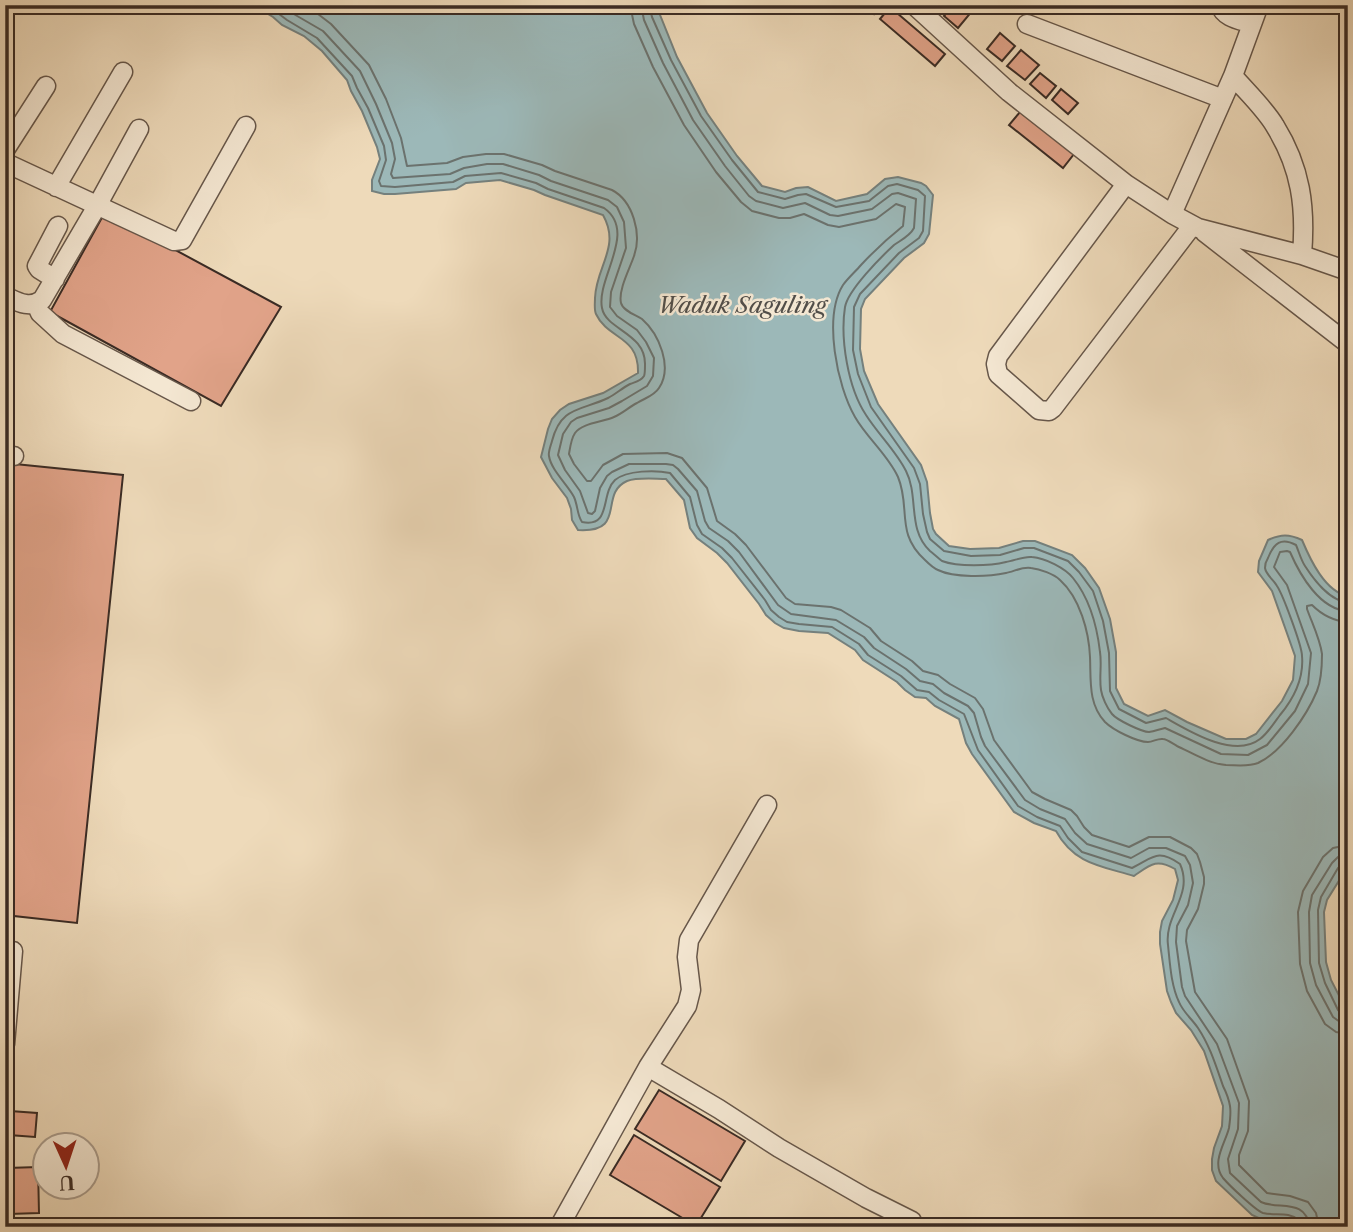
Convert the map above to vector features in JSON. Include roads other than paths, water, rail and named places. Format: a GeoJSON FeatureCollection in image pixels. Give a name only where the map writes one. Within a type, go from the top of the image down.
{"type":"FeatureCollection","features":[{"type":"Feature","properties":{"kind":"street"},"geometry":{"type":"LineString","coordinates":[[914,5],[1009,92],[1126,184],[1195,227],[1347,342]]}},
{"type":"Feature","properties":{"kind":"street"},"geometry":{"type":"LineString","coordinates":[[1220,5],[1227,15],[1252,24]]}},
{"type":"Feature","properties":{"kind":"street"},"geometry":{"type":"LineString","coordinates":[[1172,214],[1233,76],[1258,5]]}},
{"type":"Feature","properties":{"kind":"street"},"geometry":{"type":"LineString","coordinates":[[1027,24],[1223,99]]}},
{"type":"Feature","properties":{"kind":"street"},"geometry":{"type":"LineString","coordinates":[[56,187],[123,72]]}},
{"type":"Feature","properties":{"kind":"street"},"geometry":{"type":"LineString","coordinates":[[1233,76],[1274,124],[1294,163],[1304,209],[1302,255]]}},
{"type":"Feature","properties":{"kind":"street"},"geometry":{"type":"LineString","coordinates":[[5,150],[46,86]]}},
{"type":"Feature","properties":{"kind":"street"},"geometry":{"type":"LineString","coordinates":[[5,161],[174,242],[182,240],[246,126]]}},
{"type":"Feature","properties":{"kind":"street"},"geometry":{"type":"LineString","coordinates":[[5,296],[28,305],[42,300],[139,129]]}},
{"type":"Feature","properties":{"kind":"street"},"geometry":{"type":"LineString","coordinates":[[1126,184],[998,356],[998,374],[1039,410],[1049,411],[1053,408],[1195,227]]}},
{"type":"Feature","properties":{"kind":"street"},"geometry":{"type":"LineString","coordinates":[[55,278],[37,266],[58,226]]}},
{"type":"Feature","properties":{"kind":"street"},"geometry":{"type":"LineString","coordinates":[[1195,227],[1302,255],[1348,271]]}},
{"type":"Feature","properties":{"kind":"street"},"geometry":{"type":"LineString","coordinates":[[36,304],[40,313],[63,334],[191,401]]}},
{"type":"Feature","properties":{"kind":"street"},"geometry":{"type":"LineString","coordinates":[[559,1227],[648,1067],[687,1006],[691,990],[687,957],[689,940],[767,806]]}},
{"type":"Feature","properties":{"kind":"street"},"geometry":{"type":"LineString","coordinates":[[5,1044],[13,951]]}},
{"type":"Feature","properties":{"kind":"street"},"geometry":{"type":"LineString","coordinates":[[648,1067],[779,1148],[912,1221],[914,1227]]}},
{"type":"Feature","properties":{"kind":"water","name":"Waduk Saguling"},"geometry":{"type":"Polygon","coordinates":[[[239,5],[656,5],[677,57],[707,113],[762,186],[785,192],[808,187],[836,201],[867,194],[885,179],[898,177],[926,186],[933,195],[929,234],[924,243],[904,258],[865,299],[861,309],[860,349],[864,371],[878,404],[921,465],[927,482],[933,529],[949,546],[970,549],[999,548],[1023,541],[1035,541],[1072,555],[1085,568],[1099,588],[1110,619],[1116,652],[1116,688],[1124,704],[1148,716],[1165,710],[1226,739],[1246,739],[1256,734],[1282,701],[1293,680],[1295,656],[1272,591],[1258,572],[1259,561],[1268,540],[1285,536],[1302,540],[1325,582],[1348,596],[1348,863],[1327,900],[1324,912],[1326,962],[1331,980],[1348,1013],[1348,1227],[1303,1227],[1284,1221],[1263,1220],[1252,1215],[1216,1181],[1212,1159],[1222,1126],[1223,1106],[1204,1051],[1171,1002],[1160,944],[1162,921],[1173,900],[1178,880],[1175,869],[1158,863],[1134,876],[1100,866],[1071,851],[1056,831],[1014,812],[972,754],[959,719],[926,698],[915,697],[863,660],[855,650],[828,633],[799,631],[775,623],[727,563],[697,538],[690,528],[684,500],[666,479],[627,481],[614,495],[608,519],[603,525],[578,530],[572,520],[567,498],[541,457],[548,429],[552,419],[569,404],[603,393],[638,373],[634,351],[601,322],[595,312],[596,287],[609,247],[608,226],[603,215],[500,180],[466,183],[456,189],[395,194],[372,191],[372,180],[380,159],[347,80],[322,51],[304,36],[263,11],[239,5]]]}}]}
